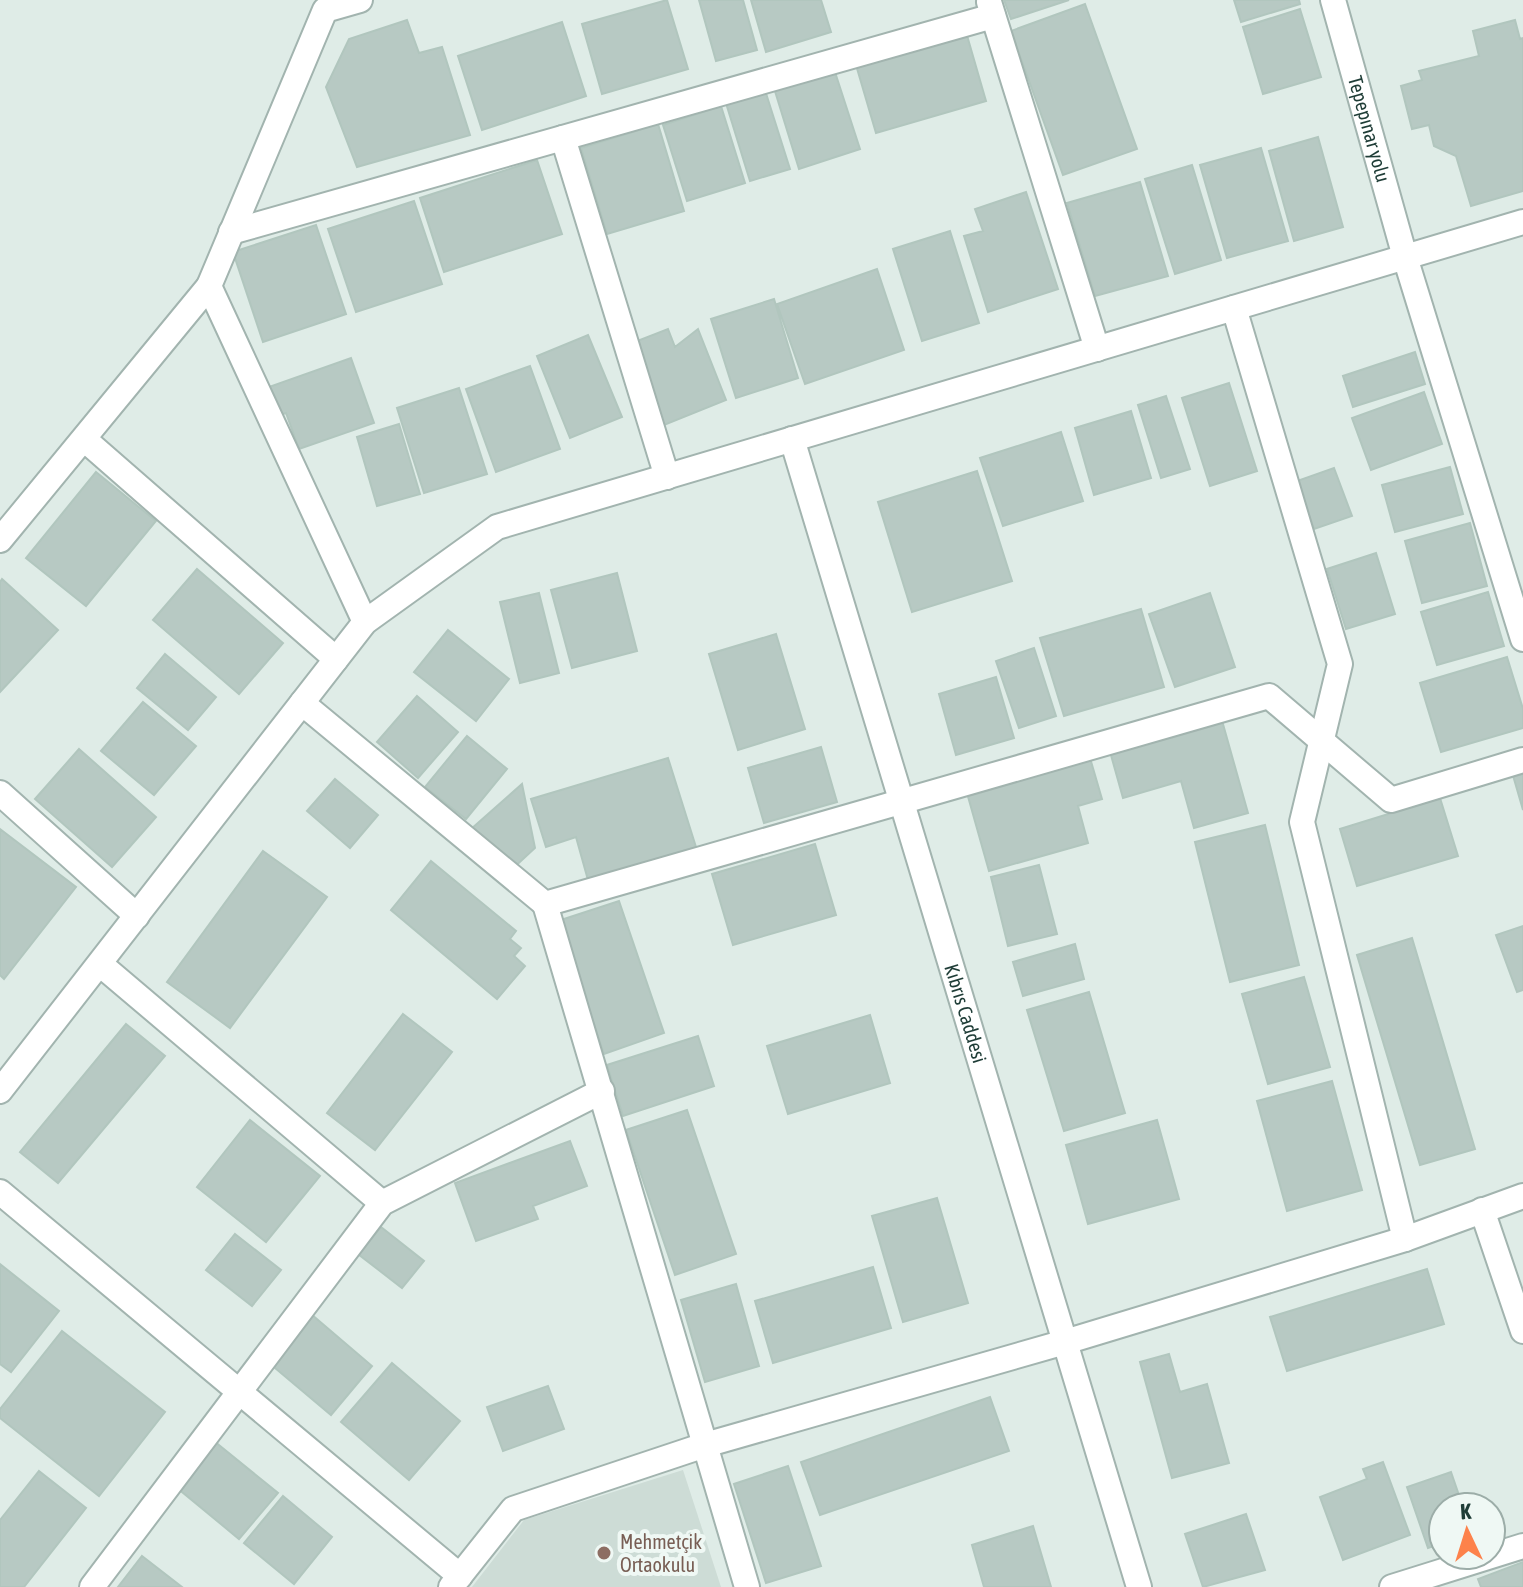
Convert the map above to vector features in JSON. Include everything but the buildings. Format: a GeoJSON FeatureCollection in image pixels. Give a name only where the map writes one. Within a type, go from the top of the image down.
{"type":"FeatureCollection","features":[{"type":"Feature","properties":{"kind":"street"},"geometry":{"type":"LineString","coordinates":[[0,540],[209,286],[325,10],[360,0]]}},
{"type":"Feature","properties":{"kind":"street","name":"Tepepınar yolu"},"geometry":{"type":"LineString","coordinates":[[1333,0],[1405,257],[1523,639]]}},
{"type":"Feature","properties":{"kind":"street"},"geometry":{"type":"LineString","coordinates":[[231,232],[563,138],[990,8],[1097,349]]}},
{"type":"Feature","properties":{"kind":"street"},"geometry":{"type":"LineString","coordinates":[[563,138],[667,477]]}},
{"type":"Feature","properties":{"kind":"street"},"geometry":{"type":"LineString","coordinates":[[0,1091],[365,622],[497,527],[1523,222]]}},
{"type":"Feature","properties":{"kind":"street"},"geometry":{"type":"LineString","coordinates":[[209,286],[365,622]]}},
{"type":"Feature","properties":{"kind":"street"},"geometry":{"type":"LineString","coordinates":[[1234,308],[1340,664],[1302,822],[1405,1239]]}},
{"type":"Feature","properties":{"kind":"street"},"geometry":{"type":"LineString","coordinates":[[84,439],[336,659]]}},
{"type":"Feature","properties":{"kind":"street","name":"Kıbrıs Caddesi"},"geometry":{"type":"LineString","coordinates":[[792,439],[1139,1587]]}},
{"type":"Feature","properties":{"kind":"street"},"geometry":{"type":"LineString","coordinates":[[545,904],[1269,696],[1391,800],[1523,760]]}},
{"type":"Feature","properties":{"kind":"street"},"geometry":{"type":"LineString","coordinates":[[302,703],[545,904],[747,1587]]}},
{"type":"Feature","properties":{"kind":"street"},"geometry":{"type":"LineString","coordinates":[[0,793],[137,916]]}},
{"type":"Feature","properties":{"kind":"street"},"geometry":{"type":"LineString","coordinates":[[100,964],[382,1203]]}},
{"type":"Feature","properties":{"kind":"street"},"geometry":{"type":"LineString","coordinates":[[92,1587],[382,1203],[602,1091]]}},
{"type":"Feature","properties":{"kind":"street"},"geometry":{"type":"LineString","coordinates":[[0,1192],[240,1390],[455,1581],[513,1509],[705,1445],[1065,1342],[1405,1239],[1523,1196]]}},
{"type":"Feature","properties":{"kind":"street"},"geometry":{"type":"LineString","coordinates":[[1482,1210],[1523,1331]]}},
{"type":"Feature","properties":{"kind":"street"},"geometry":{"type":"LineString","coordinates":[[1392,1587],[1523,1546]]}},
{"type":"Feature","properties":{"kind":"shaded area","name":"Mehmetçik Ortaokulu"},"geometry":{"type":"Polygon","coordinates":[[[683,1470],[721,1587],[472,1587],[524,1520],[683,1470]]]}},
{"type":"Feature","properties":{"kind":"place","name":"Mehmetçik Ortaokulu"},"geometry":{"type":"Point","coordinates":[604,1553]}}]}
